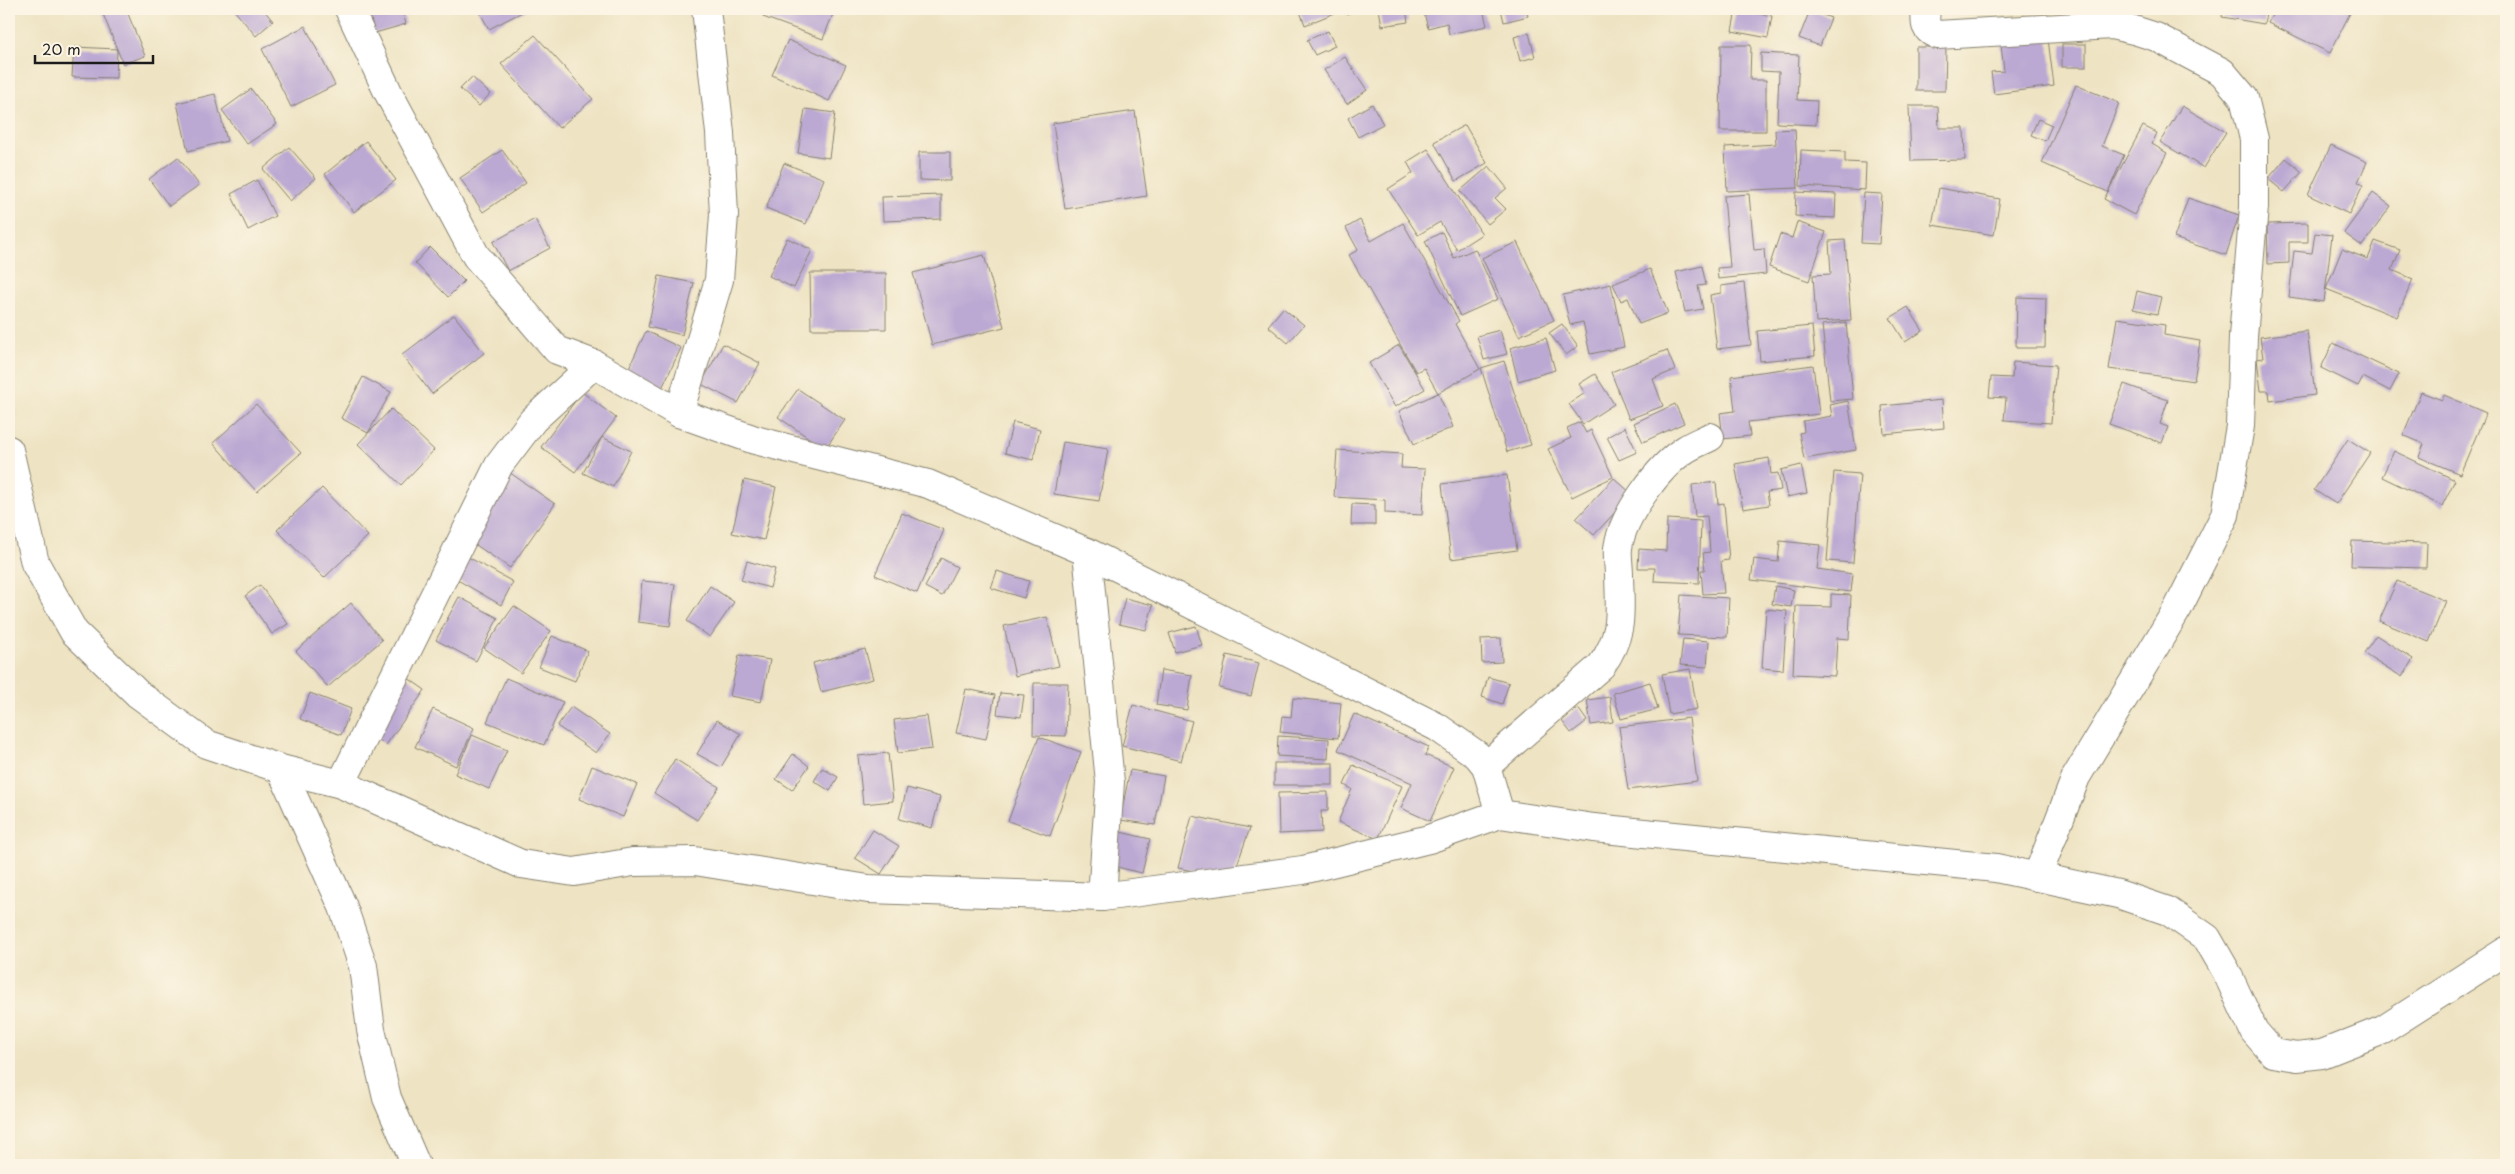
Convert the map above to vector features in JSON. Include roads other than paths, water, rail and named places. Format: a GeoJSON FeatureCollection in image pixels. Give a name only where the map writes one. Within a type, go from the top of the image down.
{"type":"FeatureCollection","features":[{"type":"Feature","properties":{"kind":"street"},"geometry":{"type":"LineString","coordinates":[[349,9],[388,92],[476,256],[557,350],[594,364],[679,413],[755,440],[928,484],[1087,552],[1437,727],[1477,755],[1486,766],[1500,814]]}},
{"type":"Feature","properties":{"kind":"street"},"geometry":{"type":"LineString","coordinates":[[679,413],[719,280],[724,215],[720,133],[706,9]]}},
{"type":"Feature","properties":{"kind":"street"},"geometry":{"type":"LineString","coordinates":[[1926,9],[1924,24],[1929,32],[1937,35],[2112,25],[2156,38],[2222,72],[2234,84],[2244,98],[2254,139],[2254,207],[2243,337],[2240,426],[2225,515],[2178,608],[2076,777],[2037,877]]}},
{"type":"Feature","properties":{"kind":"street"},"geometry":{"type":"LineString","coordinates":[[340,784],[499,465],[533,420],[594,364]]}},
{"type":"Feature","properties":{"kind":"street"},"geometry":{"type":"LineString","coordinates":[[1486,766],[1601,666],[1614,648],[1619,628],[1620,604],[1618,548],[1627,522],[1643,494],[1666,466],[1686,449],[1710,437]]}},
{"type":"Feature","properties":{"kind":"street"},"geometry":{"type":"LineString","coordinates":[[9,450],[35,563],[74,632],[138,694],[206,744],[281,769],[340,784],[521,864],[574,872],[633,862],[695,861],[868,889],[1102,897],[1302,870],[1429,839],[1500,814],[1594,828],[1996,868],[2118,894],[2168,911],[2207,938],[2226,971],[2254,1030],[2274,1053],[2297,1057],[2322,1054],[2383,1030],[2506,951]]}},
{"type":"Feature","properties":{"kind":"street"},"geometry":{"type":"LineString","coordinates":[[1087,552],[1110,782],[1102,897]]}},
{"type":"Feature","properties":{"kind":"street"},"geometry":{"type":"LineString","coordinates":[[281,769],[343,907],[363,966],[371,1030],[387,1098],[416,1165]]}}]}
